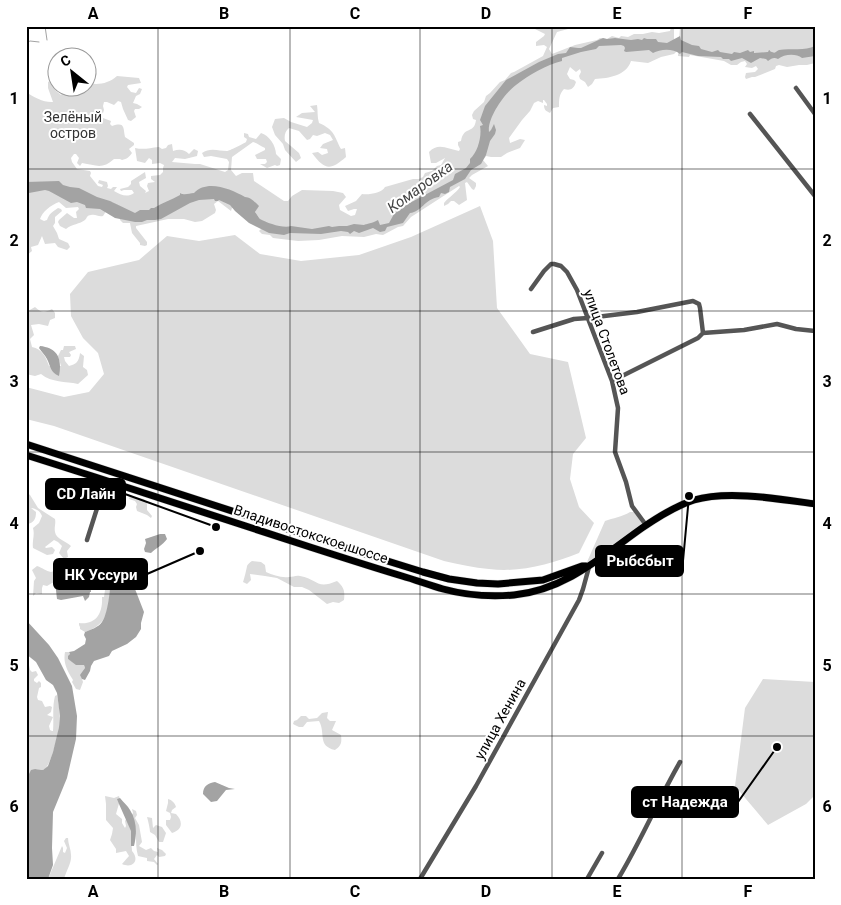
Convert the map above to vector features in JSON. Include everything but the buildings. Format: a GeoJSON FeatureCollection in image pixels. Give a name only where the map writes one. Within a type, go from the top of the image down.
{"type":"FeatureCollection","features":[{"type":"Feature","properties":{"kind":"highway","name":"Владивостокское шоссе"},"geometry":{"type":"LineString","coordinates":[[26,444],[352,550],[449,579],[498,584],[543,580],[582,566],[589,566]]}},
{"type":"Feature","properties":{"kind":"highway","name":"Владивостокское шоссе"},"geometry":{"type":"LineString","coordinates":[[26,455],[443,589],[492,596],[535,592],[557,585],[579,573],[662,515],[680,505],[705,497],[741,496],[815,504]]}},
{"type":"Feature","properties":{"kind":"highway"},"geometry":{"type":"LineString","coordinates":[[430,585],[436,580],[432,574]]}},
{"type":"Feature","properties":{"kind":"street"},"geometry":{"type":"LineString","coordinates":[[796,88],[815,114]]}},
{"type":"Feature","properties":{"kind":"street"},"geometry":{"type":"LineString","coordinates":[[750,114],[815,196]]}},
{"type":"Feature","properties":{"kind":"street","name":"улица Столетова"},"geometry":{"type":"LineString","coordinates":[[531,289],[544,271],[551,264],[554,264],[561,266],[567,272],[577,290],[612,381],[618,408],[615,452],[632,506],[646,525]]}},
{"type":"Feature","properties":{"kind":"street"},"geometry":{"type":"LineString","coordinates":[[533,332],[574,319],[637,312],[693,302],[699,304],[703,333]]}},
{"type":"Feature","properties":{"kind":"street"},"geometry":{"type":"LineString","coordinates":[[612,381],[698,338],[703,333],[744,330],[777,324],[796,329],[815,330]]}},
{"type":"Feature","properties":{"kind":"street"},"geometry":{"type":"LineString","coordinates":[[87,540],[106,480]]}},
{"type":"Feature","properties":{"kind":"street","name":"улица Хенина"},"geometry":{"type":"LineString","coordinates":[[420,879],[476,786],[579,600],[589,566]]}},
{"type":"Feature","properties":{"kind":"street"},"geometry":{"type":"LineString","coordinates":[[618,879],[680,762]]}},
{"type":"Feature","properties":{"kind":"street"},"geometry":{"type":"LineString","coordinates":[[587,879],[602,853]]}},
{"type":"Feature","properties":{"kind":"green space","name":"Зелёный остров"},"geometry":{"type":"Polygon","coordinates":[[[537,26],[569,26],[568,29],[557,32],[549,49],[552,54],[600,38],[607,39],[612,36],[619,38],[634,34],[659,33],[670,31],[671,28],[674,28],[677,51],[674,54],[648,63],[631,61],[629,66],[621,73],[611,77],[595,79],[588,87],[580,79],[580,69],[576,72],[570,67],[567,74],[570,79],[576,82],[571,89],[564,89],[562,91],[559,107],[553,108],[550,113],[545,109],[544,105],[547,106],[547,104],[544,100],[543,103],[538,101],[534,103],[509,138],[510,143],[520,139],[525,140],[520,148],[501,157],[486,156],[483,160],[488,166],[469,178],[476,183],[474,190],[467,182],[465,183],[467,200],[459,205],[451,201],[444,206],[444,203],[459,186],[411,217],[403,226],[383,235],[376,234],[364,237],[342,236],[298,241],[273,238],[259,231],[261,229],[260,219],[255,212],[258,206],[252,201],[232,208],[231,211],[218,201],[214,204],[215,213],[202,221],[168,219],[136,226],[147,242],[145,246],[140,245],[132,233],[130,223],[123,223],[120,220],[119,206],[112,202],[103,216],[90,215],[85,220],[66,229],[60,226],[59,220],[67,213],[77,218],[76,212],[79,209],[78,207],[66,208],[59,202],[47,209],[40,219],[47,220],[52,212],[58,208],[61,209],[62,211],[55,217],[53,226],[59,239],[68,243],[70,247],[67,250],[58,247],[55,243],[45,244],[42,236],[38,245],[31,247],[32,251],[26,256],[26,92],[46,102],[53,102],[52,98],[98,98],[98,84],[110,81],[117,76],[139,78],[141,83],[128,85],[127,87],[131,92],[136,93],[139,88],[142,89],[133,103],[142,107],[135,109],[136,117],[131,121],[128,120],[121,102],[118,101],[114,105],[104,102],[103,106],[103,118],[111,121],[110,124],[112,126],[123,126],[125,137],[134,143],[129,149],[132,153],[130,156],[124,160],[114,159],[102,166],[82,163],[80,166],[77,163],[79,158],[76,154],[71,158],[77,169],[90,171],[90,176],[98,186],[102,187],[103,185],[98,183],[99,180],[107,182],[107,188],[117,187],[114,191],[126,196],[134,193],[132,190],[121,191],[120,189],[128,187],[131,181],[145,172],[146,178],[139,182],[140,186],[146,191],[145,193],[149,191],[148,183],[155,182],[151,179],[151,176],[160,175],[163,172],[164,165],[160,163],[152,164],[152,160],[149,158],[145,163],[137,161],[135,148],[159,147],[162,149],[172,144],[173,151],[181,150],[189,154],[194,149],[198,151],[197,156],[185,159],[175,158],[172,162],[200,164],[225,172],[228,170],[229,162],[227,159],[211,156],[204,157],[202,153],[211,150],[228,151],[246,142],[247,139],[244,137],[244,133],[256,139],[261,133],[267,136],[273,144],[276,154],[281,159],[280,165],[267,168],[260,164],[265,164],[267,162],[266,159],[257,159],[255,155],[265,150],[265,148],[253,142],[232,157],[231,170],[236,176],[242,173],[253,173],[254,181],[284,201],[288,201],[302,190],[343,193],[346,197],[339,205],[340,210],[351,216],[355,215],[357,209],[348,211],[345,206],[356,201],[362,194],[375,193],[385,187],[419,179],[425,173],[441,165],[445,158],[436,163],[431,163],[429,152],[432,149],[443,147],[459,151],[458,142],[461,141],[464,133],[475,125],[476,120],[473,119],[472,115],[484,102],[486,96],[511,73],[543,56],[547,47],[544,45],[536,46],[536,42],[545,34],[535,29],[537,26]]]}},
{"type":"Feature","properties":{"kind":"green space"},"geometry":{"type":"Polygon","coordinates":[[[815,26],[815,63],[787,67],[779,65],[775,69],[746,79],[746,73],[755,72],[758,69],[756,66],[752,68],[745,67],[747,64],[745,61],[737,65],[731,65],[724,61],[690,55],[689,57],[678,56],[680,27],[815,26]]]}},
{"type":"Feature","properties":{"kind":"green space"},"geometry":{"type":"Polygon","coordinates":[[[317,105],[319,123],[331,131],[341,149],[345,148],[346,157],[328,167],[321,163],[312,153],[318,152],[322,155],[328,153],[327,149],[320,148],[323,144],[333,140],[330,135],[325,133],[317,136],[313,135],[307,140],[299,131],[289,128],[285,134],[285,141],[299,153],[301,158],[296,162],[285,150],[272,127],[275,119],[284,118],[307,127],[313,120],[296,117],[302,113],[315,112],[310,106],[317,105]]]}},
{"type":"Feature","properties":{"kind":"green space"},"geometry":{"type":"Polygon","coordinates":[[[480,206],[493,241],[497,308],[530,354],[568,362],[586,438],[573,454],[570,479],[579,507],[594,523],[579,553],[546,564],[512,570],[466,566],[444,561],[54,426],[26,419],[26,387],[64,397],[89,392],[104,374],[98,353],[83,338],[71,316],[70,294],[88,272],[139,260],[167,236],[199,241],[235,235],[260,254],[301,261],[359,255],[411,237],[480,206]]]}},
{"type":"Feature","properties":{"kind":"green space"},"geometry":{"type":"Polygon","coordinates":[[[35,307],[43,312],[52,309],[55,313],[55,318],[50,320],[48,326],[31,325],[34,335],[30,339],[32,347],[43,354],[49,366],[61,366],[58,356],[61,350],[63,350],[64,346],[75,346],[76,349],[69,352],[70,357],[64,357],[69,366],[77,362],[80,353],[84,356],[83,367],[87,370],[88,375],[78,384],[54,380],[41,374],[35,376],[26,374],[26,310],[28,311],[35,307]]]}},
{"type":"Feature","properties":{"kind":"green space"},"geometry":{"type":"Polygon","coordinates":[[[26,492],[38,508],[55,519],[56,534],[71,546],[67,551],[68,557],[64,559],[59,553],[62,546],[54,540],[45,547],[52,547],[55,550],[53,554],[47,555],[33,548],[33,528],[39,523],[42,516],[38,511],[31,508],[36,512],[36,517],[33,522],[27,524],[26,492]]]}},
{"type":"Feature","properties":{"kind":"green space"},"geometry":{"type":"Polygon","coordinates":[[[130,496],[144,499],[147,502],[147,510],[152,516],[151,518],[137,511],[137,504],[129,499],[130,496]]]}},
{"type":"Feature","properties":{"kind":"green space"},"geometry":{"type":"Polygon","coordinates":[[[634,512],[643,523],[587,562],[605,521],[634,512]]]}},
{"type":"Feature","properties":{"kind":"green space"},"geometry":{"type":"Polygon","coordinates":[[[252,561],[261,562],[265,565],[266,572],[277,576],[306,577],[321,584],[337,581],[343,589],[344,600],[339,603],[327,604],[309,590],[302,587],[294,587],[277,578],[265,576],[250,574],[251,580],[247,584],[243,582],[247,566],[252,561]]]}},
{"type":"Feature","properties":{"kind":"green space"},"geometry":{"type":"Polygon","coordinates":[[[37,566],[61,575],[58,581],[47,586],[43,585],[42,594],[36,593],[33,596],[36,578],[32,570],[37,566]]]}},
{"type":"Feature","properties":{"kind":"green space"},"geometry":{"type":"Polygon","coordinates":[[[110,589],[107,610],[102,621],[93,629],[85,632],[80,629],[79,623],[90,622],[100,613],[102,597],[104,597],[105,590],[110,589]]]}},
{"type":"Feature","properties":{"kind":"green space"},"geometry":{"type":"Polygon","coordinates":[[[65,652],[70,654],[68,659],[84,665],[83,682],[80,690],[76,689],[67,670],[65,652]]]}},
{"type":"Feature","properties":{"kind":"green space"},"geometry":{"type":"Polygon","coordinates":[[[26,660],[28,660],[30,670],[32,672],[36,671],[38,675],[34,681],[41,683],[37,697],[38,700],[42,701],[45,707],[52,707],[51,712],[47,715],[53,717],[49,726],[50,730],[53,731],[54,704],[55,696],[57,695],[60,719],[56,743],[49,763],[43,770],[35,769],[28,776],[26,783],[26,660]]]}},
{"type":"Feature","properties":{"kind":"green space"},"geometry":{"type":"Polygon","coordinates":[[[763,679],[815,682],[815,795],[806,804],[768,825],[735,786],[745,708],[763,679]]]}},
{"type":"Feature","properties":{"kind":"green space"},"geometry":{"type":"Polygon","coordinates":[[[328,712],[327,718],[330,721],[336,721],[332,730],[341,735],[341,744],[335,750],[329,748],[324,742],[319,721],[307,722],[303,727],[293,724],[301,716],[306,716],[309,719],[317,718],[322,713],[328,712]]]}},
{"type":"Feature","properties":{"kind":"green space"},"geometry":{"type":"Polygon","coordinates":[[[105,796],[114,798],[119,796],[120,800],[116,814],[122,819],[125,828],[125,821],[128,815],[131,816],[133,813],[132,809],[136,811],[137,815],[135,818],[139,825],[142,842],[139,846],[146,850],[151,848],[158,852],[157,848],[166,854],[159,857],[157,855],[154,859],[157,865],[154,862],[147,861],[147,858],[138,856],[136,834],[131,837],[132,851],[135,858],[134,863],[129,865],[122,864],[129,856],[126,851],[116,853],[116,849],[110,840],[113,828],[106,820],[105,796]]]}},
{"type":"Feature","properties":{"kind":"green space"},"geometry":{"type":"Polygon","coordinates":[[[168,799],[176,807],[171,813],[176,814],[181,822],[180,828],[172,833],[166,825],[166,820],[170,820],[171,817],[170,813],[166,811],[168,799]]]}},
{"type":"Feature","properties":{"kind":"green space"},"geometry":{"type":"Polygon","coordinates":[[[147,817],[152,818],[153,828],[156,825],[162,827],[166,833],[163,842],[159,842],[155,835],[150,832],[147,817]]]}},
{"type":"Feature","properties":{"kind":"green space"},"geometry":{"type":"Polygon","coordinates":[[[68,838],[71,858],[64,879],[48,879],[62,846],[65,853],[67,848],[64,841],[68,838]]]}},
{"type":"Feature","properties":{"kind":"shaded area"},"geometry":{"type":"Polygon","coordinates":[[[680,36],[681,40],[712,52],[718,50],[732,54],[748,50],[750,52],[754,51],[754,53],[768,52],[769,50],[774,53],[779,50],[815,46],[815,56],[802,58],[797,55],[790,55],[778,59],[773,58],[768,61],[760,58],[751,63],[742,58],[731,61],[721,57],[698,56],[682,52],[680,54],[670,50],[653,53],[649,50],[626,52],[624,51],[624,46],[621,45],[599,46],[596,49],[562,58],[562,61],[544,68],[521,81],[502,100],[489,126],[489,132],[494,124],[496,130],[481,164],[471,170],[465,179],[450,187],[449,192],[441,193],[439,197],[430,200],[410,213],[403,223],[387,227],[385,231],[380,232],[373,228],[359,233],[354,231],[350,234],[341,231],[321,234],[290,233],[284,235],[269,233],[249,223],[230,205],[219,200],[215,201],[214,199],[190,203],[161,219],[135,222],[115,218],[100,209],[86,208],[85,205],[77,202],[71,203],[45,190],[29,193],[26,196],[26,182],[59,181],[63,185],[79,188],[135,213],[140,210],[154,208],[180,195],[180,193],[194,193],[199,189],[212,186],[233,191],[251,199],[259,206],[255,212],[260,219],[280,226],[312,229],[354,224],[364,225],[378,220],[380,225],[389,223],[394,214],[406,205],[453,180],[455,174],[466,168],[479,144],[480,126],[483,125],[480,120],[485,106],[506,80],[539,62],[558,54],[566,53],[570,47],[581,48],[603,38],[642,40],[644,38],[656,39],[658,42],[667,43],[680,36]]]}},
{"type":"Feature","properties":{"kind":"shaded area"},"geometry":{"type":"Polygon","coordinates":[[[40,346],[51,349],[58,356],[60,365],[59,376],[52,371],[39,348],[40,346]]]}},
{"type":"Feature","properties":{"kind":"shaded area"},"geometry":{"type":"Polygon","coordinates":[[[165,534],[167,539],[151,553],[145,552],[145,539],[165,534]]]}},
{"type":"Feature","properties":{"kind":"shaded area"},"geometry":{"type":"Polygon","coordinates":[[[65,568],[72,572],[73,576],[80,577],[79,580],[84,581],[90,576],[91,592],[85,601],[83,596],[57,599],[55,582],[58,581],[61,575],[59,573],[65,568]]]}},
{"type":"Feature","properties":{"kind":"shaded area"},"geometry":{"type":"Polygon","coordinates":[[[114,574],[126,576],[135,589],[144,612],[141,629],[136,637],[127,644],[112,651],[109,656],[94,661],[85,680],[80,675],[85,668],[84,665],[76,665],[68,659],[69,652],[85,644],[85,632],[101,624],[109,600],[110,577],[114,574]]]}},
{"type":"Feature","properties":{"kind":"shaded area"},"geometry":{"type":"Polygon","coordinates":[[[26,620],[58,658],[72,686],[77,716],[76,739],[67,778],[53,812],[53,865],[48,879],[26,879],[29,855],[26,837],[26,783],[31,770],[43,770],[48,766],[59,727],[60,716],[57,693],[53,685],[46,680],[36,662],[26,654],[26,620]]]}},
{"type":"Feature","properties":{"kind":"shaded area"},"geometry":{"type":"Polygon","coordinates":[[[215,782],[235,789],[226,790],[217,801],[211,802],[203,794],[203,791],[206,785],[215,782]]]}},
{"type":"Feature","properties":{"kind":"shaded area"},"geometry":{"type":"Polygon","coordinates":[[[120,798],[129,808],[134,819],[136,832],[134,846],[131,846],[131,831],[117,799],[120,798]]]}},
{"type":"Feature","properties":{"kind":"waterway"},"geometry":{"type":"LineString","coordinates":[[45,26],[47,40]]}},
{"type":"Feature","properties":{"kind":"waterway"},"geometry":{"type":"LineString","coordinates":[[26,43],[30,41],[39,42]]}},
{"type":"Feature","properties":{"kind":"place","name":"Рыбсбыт"},"geometry":{"type":"Point","coordinates":[689,496]}},
{"type":"Feature","properties":{"kind":"place","name":"CD Лайн"},"geometry":{"type":"Point","coordinates":[216,527]}},
{"type":"Feature","properties":{"kind":"place","name":"НК Уссури"},"geometry":{"type":"Point","coordinates":[200,551]}},
{"type":"Feature","properties":{"kind":"place","name":"ст Надежда"},"geometry":{"type":"Point","coordinates":[777,747]}},
{"type":"Feature","properties":{"kind":"water label","name":"Комаровка"},"geometry":{"type":"Point","coordinates":[420,187]}}]}
